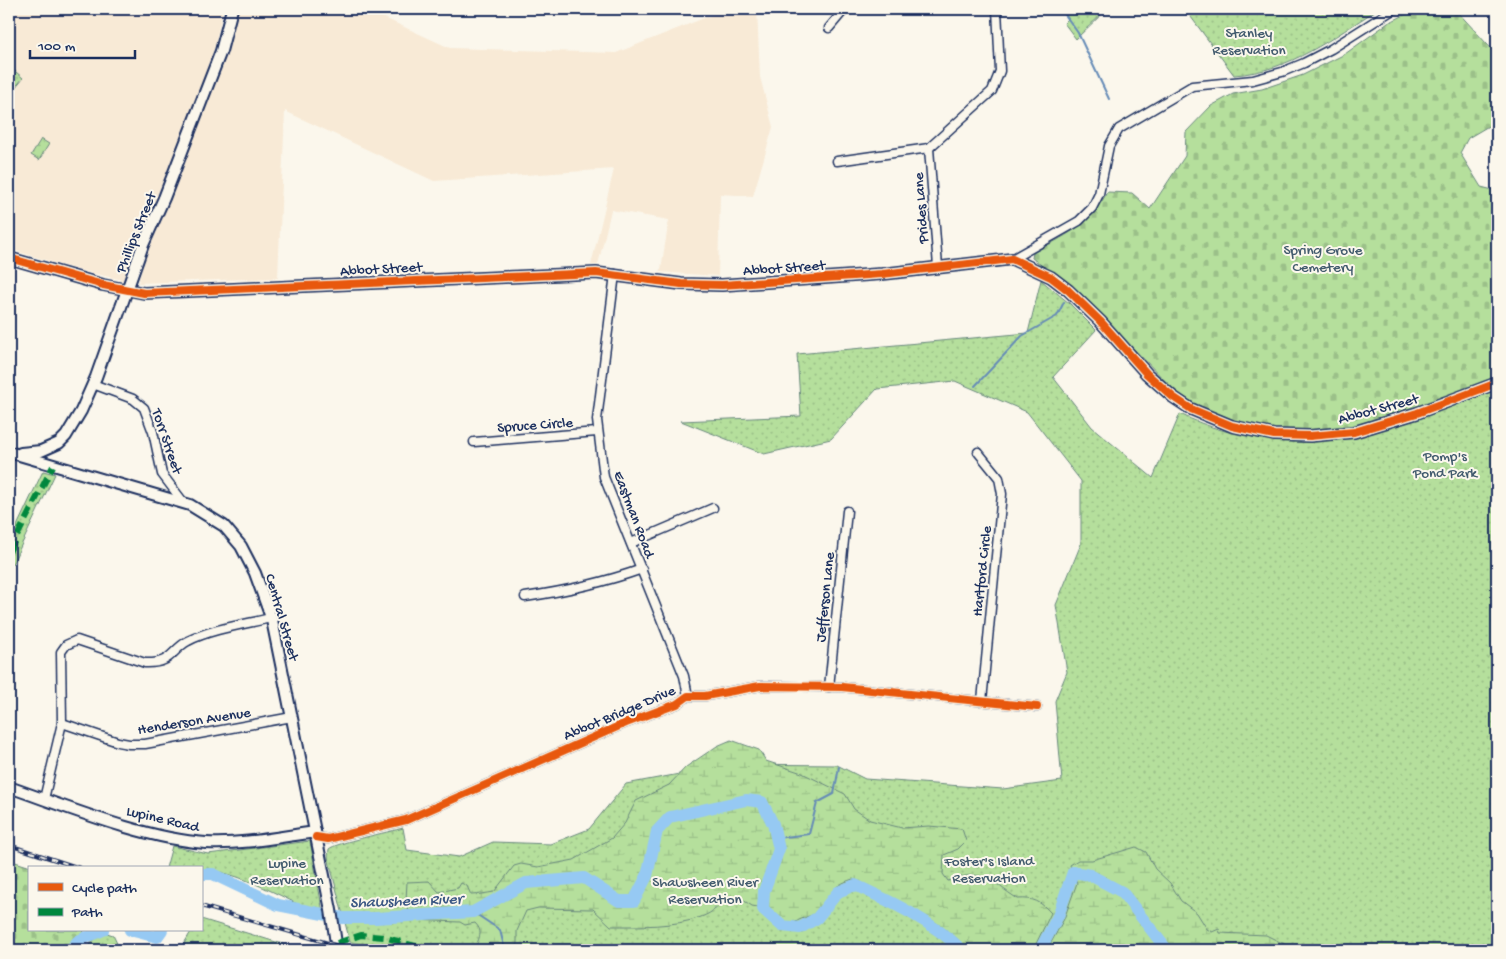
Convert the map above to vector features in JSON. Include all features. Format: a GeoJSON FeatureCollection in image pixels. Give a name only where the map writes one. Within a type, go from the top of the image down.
{"type":"FeatureCollection","features":[{"type":"Feature","properties":{"kind":"street","name":"Phillips Street"},"geometry":{"type":"LineString","coordinates":[[11,453],[41,451],[58,443],[66,436],[76,418],[92,384],[128,291],[143,245],[164,198],[221,51],[232,9]]}},
{"type":"Feature","properties":{"kind":"street"},"geometry":{"type":"LineString","coordinates":[[829,28],[845,9]]}},
{"type":"Feature","properties":{"kind":"street"},"geometry":{"type":"LineString","coordinates":[[837,161],[929,148],[992,91],[1000,71],[996,9]]}},
{"type":"Feature","properties":{"kind":"street"},"geometry":{"type":"LineString","coordinates":[[1012,259],[1079,221],[1092,208],[1099,194],[1109,146],[1119,129],[1192,86],[1253,80],[1282,72],[1304,63],[1332,49],[1394,9]]}},
{"type":"Feature","properties":{"kind":"street","name":"Prides Lane"},"geometry":{"type":"LineString","coordinates":[[929,148],[938,267]]}},
{"type":"Feature","properties":{"kind":"street","name":"Abbot Street"},"geometry":{"type":"LineString","coordinates":[[9,258],[128,291],[153,293],[530,275],[615,274],[681,284],[722,284],[846,277],[1012,259],[1051,277],[1068,290],[1100,321],[1147,374],[1173,397],[1191,409],[1232,426],[1274,435],[1310,436],[1354,432],[1417,413],[1497,383]]}},
{"type":"Feature","properties":{"kind":"street","name":"Eastman Road"},"geometry":{"type":"LineString","coordinates":[[615,274],[597,432],[604,477],[684,676],[688,696]]}},
{"type":"Feature","properties":{"kind":"street","name":"Torr Street"},"geometry":{"type":"LineString","coordinates":[[92,384],[133,399],[144,408],[151,426],[162,474],[184,503]]}},
{"type":"Feature","properties":{"kind":"street","name":"Spruce Circle"},"geometry":{"type":"LineString","coordinates":[[474,442],[597,432]]}},
{"type":"Feature","properties":{"kind":"street","name":"Hartford Circle"},"geometry":{"type":"LineString","coordinates":[[978,452],[999,478],[1002,494],[982,701]]}},
{"type":"Feature","properties":{"kind":"street","name":"Central Street"},"geometry":{"type":"LineString","coordinates":[[11,453],[184,503],[224,526],[241,546],[255,573],[271,618],[331,910],[337,950]]}},
{"type":"Feature","properties":{"kind":"street"},"geometry":{"type":"LineString","coordinates":[[631,543],[713,508]]}},
{"type":"Feature","properties":{"kind":"street","name":"Jefferson Lane"},"geometry":{"type":"LineString","coordinates":[[829,687],[847,511]]}},
{"type":"Feature","properties":{"kind":"street"},"geometry":{"type":"LineString","coordinates":[[525,597],[568,591],[606,582],[642,569]]}},
{"type":"Feature","properties":{"kind":"street"},"geometry":{"type":"LineString","coordinates":[[44,799],[62,723],[61,652],[66,645],[77,640],[153,664],[170,657],[186,642],[271,618]]}},
{"type":"Feature","properties":{"kind":"street","name":"Abbot Bridge Drive"},"geometry":{"type":"LineString","coordinates":[[316,835],[328,839],[406,820],[626,723],[677,704],[688,696],[705,696],[760,686],[829,687],[1037,707]]}},
{"type":"Feature","properties":{"kind":"street","name":"Henderson Avenue"},"geometry":{"type":"LineString","coordinates":[[62,723],[129,744],[292,718]]}},
{"type":"Feature","properties":{"kind":"street","name":"Lupine Road"},"geometry":{"type":"LineString","coordinates":[[9,787],[148,832],[205,843],[237,843],[316,835]]}},
{"type":"Feature","properties":{"kind":"shaded area"},"geometry":{"type":"Polygon","coordinates":[[[9,9],[223,9],[215,46],[200,91],[123,280],[78,270],[9,249],[9,9]]]}},
{"type":"Feature","properties":{"kind":"shaded area"},"geometry":{"type":"Polygon","coordinates":[[[235,9],[365,9],[450,48],[616,53],[727,9],[757,9],[760,77],[773,127],[753,196],[720,194],[718,276],[658,272],[661,269],[669,220],[611,210],[598,265],[591,265],[614,169],[434,181],[285,111],[278,278],[138,283],[148,247],[225,56],[235,9]]]}},
{"type":"Feature","properties":{"kind":"green space"},"geometry":{"type":"Polygon","coordinates":[[[1062,9],[1107,9],[1076,39],[1064,23],[1068,19],[1062,9]]]}},
{"type":"Feature","properties":{"kind":"green space","name":"Stanley Reservation"},"geometry":{"type":"Polygon","coordinates":[[[1185,9],[1378,9],[1327,42],[1292,60],[1255,72],[1234,75],[1185,9]]]}},
{"type":"Feature","properties":{"kind":"green space","name":"Spring Grove Cemetery"},"geometry":{"type":"Polygon","coordinates":[[[1417,9],[1455,9],[1497,55],[1497,121],[1468,138],[1460,153],[1481,187],[1497,191],[1497,378],[1416,409],[1376,421],[1337,429],[1298,431],[1259,427],[1219,415],[1177,393],[1082,296],[1032,258],[1033,253],[1066,235],[1084,222],[1100,204],[1107,192],[1132,193],[1150,209],[1185,156],[1186,132],[1211,106],[1233,94],[1262,89],[1303,75],[1345,54],[1388,23],[1417,9]]]}},
{"type":"Feature","properties":{"kind":"green space"},"geometry":{"type":"Polygon","coordinates":[[[9,66],[23,78],[10,94],[9,93],[9,66]]]}},
{"type":"Feature","properties":{"kind":"green space"},"geometry":{"type":"Polygon","coordinates":[[[41,139],[49,144],[39,160],[31,155],[41,139]]]}},
{"type":"Feature","properties":{"kind":"green space"},"geometry":{"type":"Polygon","coordinates":[[[1041,280],[1069,303],[1096,330],[1053,377],[1092,427],[1153,478],[1180,414],[1222,430],[1262,438],[1301,440],[1340,437],[1418,417],[1497,388],[1497,950],[398,950],[350,942],[328,857],[329,849],[403,828],[407,850],[459,857],[493,842],[551,844],[589,829],[626,784],[733,764],[837,765],[865,779],[1003,789],[1062,781],[1055,701],[1067,672],[1056,605],[1081,544],[1081,481],[1027,412],[955,381],[877,389],[831,439],[764,454],[681,421],[801,416],[797,354],[1028,333],[1041,280]]]}},
{"type":"Feature","properties":{"kind":"green space"},"geometry":{"type":"Polygon","coordinates":[[[43,471],[55,474],[9,571],[9,543],[43,471]]]}},
{"type":"Feature","properties":{"kind":"green space"},"geometry":{"type":"Polygon","coordinates":[[[9,571],[12,779],[9,778],[9,571]]]}},
{"type":"Feature","properties":{"kind":"green space","name":"Shawsheen River Reservation"},"geometry":{"type":"Polygon","coordinates":[[[731,740],[759,750],[766,761],[802,773],[845,794],[854,809],[870,820],[902,828],[929,826],[962,829],[966,841],[958,849],[944,855],[943,874],[948,881],[971,875],[987,878],[1018,899],[1033,900],[1043,906],[1051,913],[1033,950],[969,950],[957,938],[929,918],[853,879],[835,888],[814,914],[787,925],[780,922],[769,909],[752,906],[743,900],[730,896],[713,911],[701,917],[680,923],[656,925],[611,926],[593,909],[538,908],[526,911],[517,931],[517,950],[478,950],[476,946],[480,931],[475,923],[465,925],[460,922],[411,920],[406,900],[407,882],[429,881],[439,892],[458,888],[461,883],[467,886],[471,895],[479,894],[494,892],[514,866],[521,864],[538,867],[574,860],[612,838],[625,823],[636,801],[669,785],[686,767],[717,746],[731,740]]]}},
{"type":"Feature","properties":{"kind":"green space","name":"Lupine Reservation"},"geometry":{"type":"Polygon","coordinates":[[[310,841],[324,918],[263,887],[229,874],[202,871],[202,866],[167,866],[172,846],[208,854],[310,841]]]}},
{"type":"Feature","properties":{"kind":"green space"},"geometry":{"type":"Polygon","coordinates":[[[1136,847],[1146,852],[1155,869],[1170,883],[1181,901],[1197,913],[1207,929],[1212,932],[1219,929],[1220,933],[1266,935],[1296,950],[1047,950],[1064,919],[1077,883],[1070,865],[1078,860],[1092,860],[1136,847]]]}},
{"type":"Feature","properties":{"kind":"green space"},"geometry":{"type":"Polygon","coordinates":[[[9,860],[28,866],[28,932],[83,932],[65,950],[9,950],[9,860]]]}},
{"type":"Feature","properties":{"kind":"green space"},"geometry":{"type":"Polygon","coordinates":[[[202,919],[302,950],[189,950],[182,947],[191,932],[202,932],[202,919]]]}},
{"type":"Feature","properties":{"kind":"green space"},"geometry":{"type":"Polygon","coordinates":[[[104,932],[113,935],[120,950],[86,950],[94,940],[104,932]]]}},
{"type":"Feature","properties":{"kind":"waterway"},"geometry":{"type":"LineString","coordinates":[[1061,9],[1078,33],[1109,99]]}},
{"type":"Feature","properties":{"kind":"waterway"},"geometry":{"type":"LineString","coordinates":[[975,386],[1022,336],[1057,316],[1064,302]]}},
{"type":"Feature","properties":{"kind":"waterway"},"geometry":{"type":"LineString","coordinates":[[777,838],[809,834],[817,803],[834,794],[839,767]]}},
{"type":"Feature","properties":{"kind":"waterway","name":"Shawsheen River"},"geometry":{"type":"LineString","coordinates":[[202,874],[213,874],[278,905],[343,918],[376,918],[473,912],[526,883],[584,878],[619,901],[634,901],[647,876],[657,831],[670,817],[746,800],[762,802],[773,824],[779,849],[764,891],[763,909],[782,926],[800,928],[817,918],[838,892],[855,885],[925,922],[962,950]]}},
{"type":"Feature","properties":{"kind":"waterway","name":"Shawsheen River"},"geometry":{"type":"LineString","coordinates":[[1040,950],[1058,916],[1073,872],[1090,875],[1122,892],[1167,950]]}},
{"type":"Feature","properties":{"kind":"waterway"},"geometry":{"type":"LineString","coordinates":[[473,912],[500,930],[505,950]]}},
{"type":"Feature","properties":{"kind":"waterway","name":"Shawsheen River"},"geometry":{"type":"LineString","coordinates":[[70,950],[78,941],[98,932]]}},
{"type":"Feature","properties":{"kind":"waterway","name":"Shawsheen River"},"geometry":{"type":"LineString","coordinates":[[138,932],[157,937],[161,932]]}},
{"type":"Feature","properties":{"kind":"railway"},"geometry":{"type":"LineString","coordinates":[[9,845],[74,866]]}},
{"type":"Feature","properties":{"kind":"railway"},"geometry":{"type":"LineString","coordinates":[[202,906],[352,950]]}},
{"type":"Feature","properties":{"kind":"marked path"},"geometry":{"type":"LineString","coordinates":[[9,552],[53,466]]}},
{"type":"Feature","properties":{"kind":"marked path"},"geometry":{"type":"LineString","coordinates":[[337,943],[361,935],[384,937],[429,950]]}},
{"type":"Feature","properties":{"kind":"cycle path"},"geometry":{"type":"LineString","coordinates":[[9,258],[103,285],[144,293],[596,273],[681,284],[722,285],[882,274],[1012,259],[1051,277],[1068,290],[1100,321],[1147,374],[1173,397],[1191,409],[1232,426],[1274,435],[1310,436],[1354,432],[1417,413],[1497,383]]}},
{"type":"Feature","properties":{"kind":"cycle path"},"geometry":{"type":"LineString","coordinates":[[316,837],[328,839],[406,820],[626,723],[677,704],[688,696],[705,696],[760,686],[842,687],[1037,707]]}},
{"type":"Feature","properties":{"kind":"park label","name":"Pomp's Pond Park"},"geometry":{"type":"Point","coordinates":[1445,464]}},
{"type":"Feature","properties":{"kind":"park label","name":"Foster's Island Reservation"},"geometry":{"type":"Point","coordinates":[989,868]}}]}
